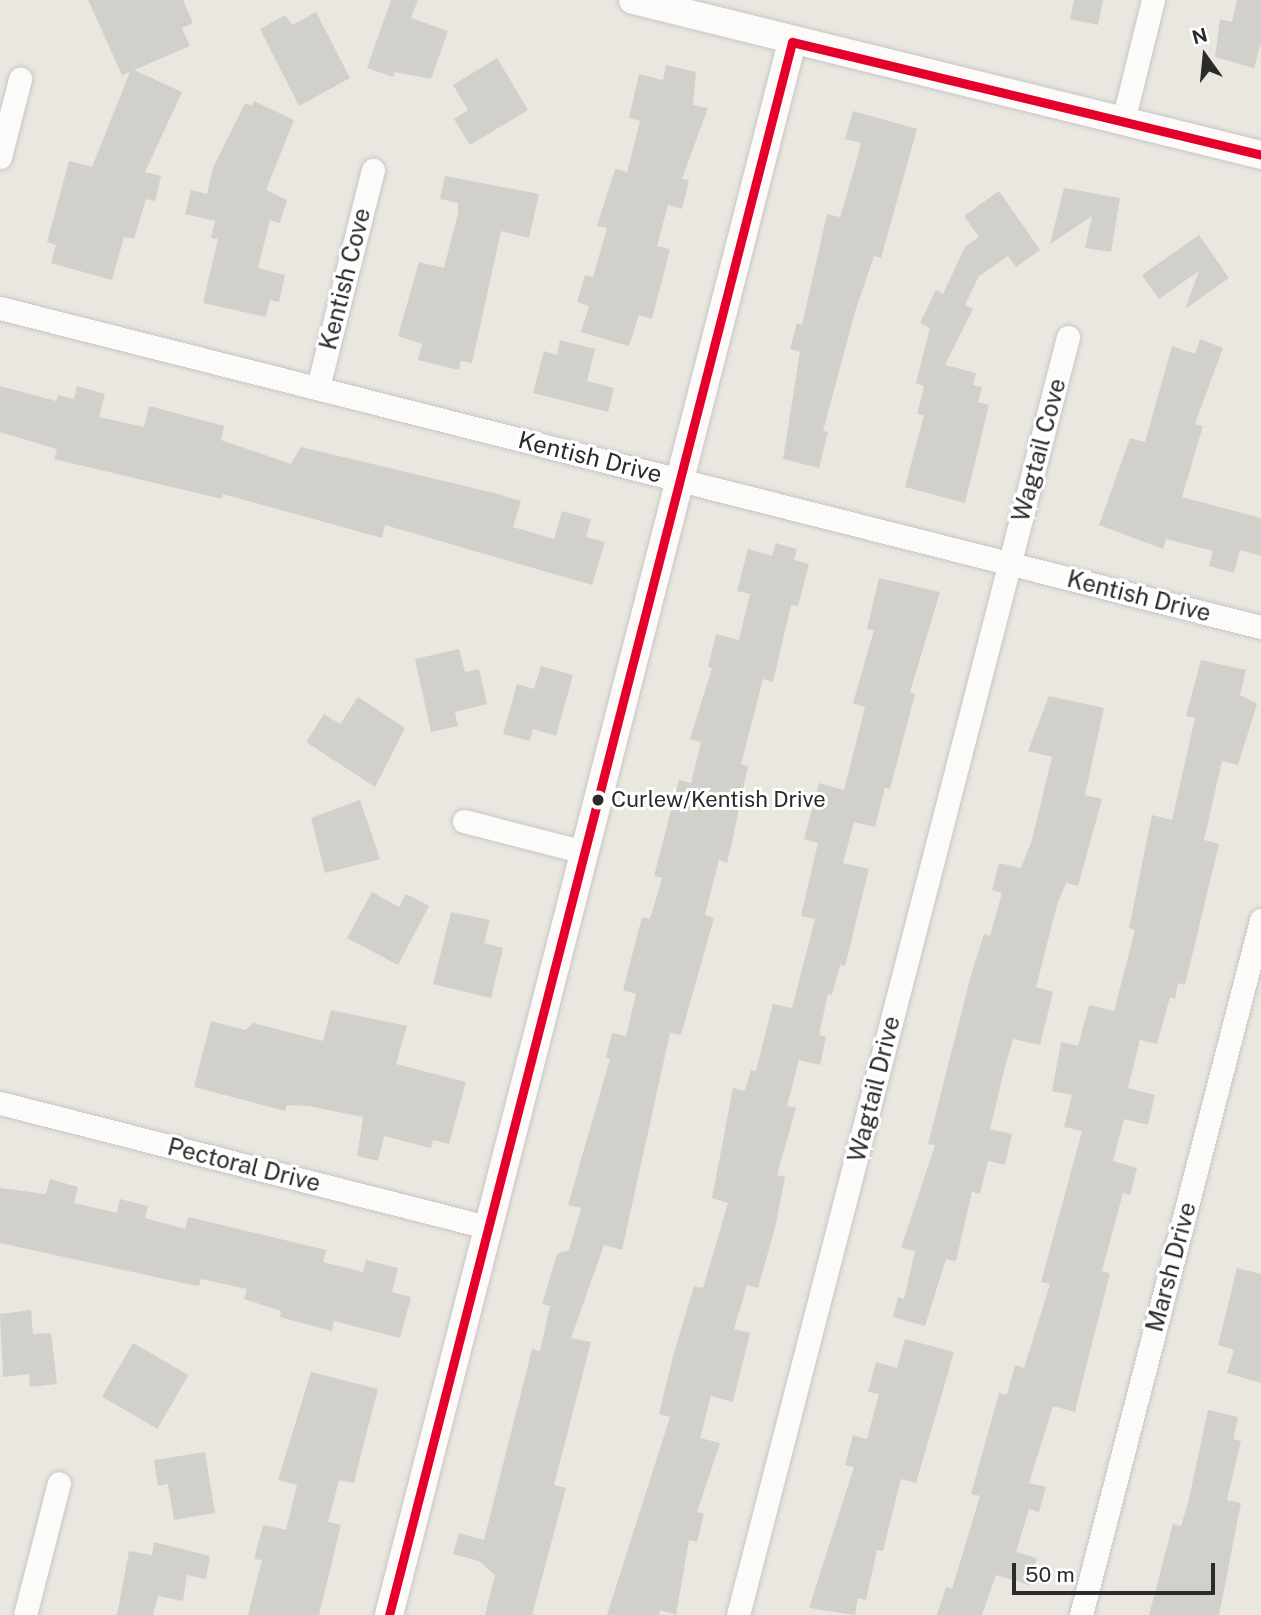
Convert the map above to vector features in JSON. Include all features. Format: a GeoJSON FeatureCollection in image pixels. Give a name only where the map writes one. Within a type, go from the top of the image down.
{"type":"FeatureCollection","features":[{"type":"Feature","properties":{"kind":"street"},"geometry":{"type":"LineString","coordinates":[[633,0],[792,42],[1261,155]]}},
{"type":"Feature","properties":{"kind":"street"},"geometry":{"type":"LineString","coordinates":[[1123,121],[1153,0]]}},
{"type":"Feature","properties":{"kind":"street"},"geometry":{"type":"LineString","coordinates":[[388,1615],[792,42]]}},
{"type":"Feature","properties":{"kind":"street"},"geometry":{"type":"LineString","coordinates":[[0,157],[20,79]]}},
{"type":"Feature","properties":{"kind":"street","name":"Kentish Cove"},"geometry":{"type":"LineString","coordinates":[[318,387],[373,170]]}},
{"type":"Feature","properties":{"kind":"street","name":"Kentish Drive"},"geometry":{"type":"LineString","coordinates":[[0,308],[1261,627]]}},
{"type":"Feature","properties":{"kind":"street","name":"Wagtail Cove"},"geometry":{"type":"LineString","coordinates":[[1009,563],[1068,337]]}},
{"type":"Feature","properties":{"kind":"street","name":"Wagtail Drive"},"geometry":{"type":"LineString","coordinates":[[738,1615],[1009,563]]}},
{"type":"Feature","properties":{"kind":"street"},"geometry":{"type":"LineString","coordinates":[[464,821],[584,852]]}},
{"type":"Feature","properties":{"kind":"street","name":"Marsh Drive"},"geometry":{"type":"LineString","coordinates":[[1081,1615],[1261,920]]}},
{"type":"Feature","properties":{"kind":"street","name":"Pectoral Drive"},"geometry":{"type":"LineString","coordinates":[[0,1103],[487,1227]]}},
{"type":"Feature","properties":{"kind":"street"},"geometry":{"type":"LineString","coordinates":[[25,1615],[59,1483]]}},
{"type":"Feature","properties":{"kind":"building"},"geometry":{"type":"Polygon","coordinates":[[[88,0],[183,0],[193,23],[182,28],[190,46],[134,70],[182,92],[145,172],[161,176],[155,201],[146,199],[134,239],[124,237],[112,280],[51,263],[56,245],[47,242],[69,161],[92,167],[130,72],[122,75],[88,0]]]}},
{"type":"Feature","properties":{"kind":"building"},"geometry":{"type":"Polygon","coordinates":[[[391,0],[418,0],[411,18],[448,31],[431,79],[395,72],[393,77],[367,68],[391,0]]]}},
{"type":"Feature","properties":{"kind":"building"},"geometry":{"type":"Polygon","coordinates":[[[1074,0],[1103,0],[1098,25],[1070,19],[1074,0]]]}},
{"type":"Feature","properties":{"kind":"building"},"geometry":{"type":"Polygon","coordinates":[[[1237,0],[1261,0],[1261,43],[1254,68],[1215,57],[1220,19],[1232,22],[1237,0]]]}},
{"type":"Feature","properties":{"kind":"building"},"geometry":{"type":"Polygon","coordinates":[[[316,12],[350,78],[299,106],[260,29],[285,15],[292,25],[316,12]]]}},
{"type":"Feature","properties":{"kind":"building"},"geometry":{"type":"Polygon","coordinates":[[[497,58],[528,110],[470,145],[454,119],[468,110],[453,85],[497,58]]]}},
{"type":"Feature","properties":{"kind":"building"},"geometry":{"type":"Polygon","coordinates":[[[666,65],[696,72],[693,105],[708,108],[682,179],[689,180],[682,209],[668,205],[657,246],[670,249],[652,319],[639,315],[629,346],[581,332],[589,306],[577,302],[585,275],[593,277],[607,228],[597,226],[615,169],[627,172],[640,121],[629,118],[639,74],[663,80],[666,65]]]}},
{"type":"Feature","properties":{"kind":"building"},"geometry":{"type":"Polygon","coordinates":[[[254,101],[294,120],[266,190],[287,200],[280,223],[270,220],[258,268],[285,275],[279,302],[270,300],[266,317],[203,303],[218,239],[211,238],[215,221],[185,214],[191,190],[207,194],[213,168],[245,103],[252,106],[254,101]]]}},
{"type":"Feature","properties":{"kind":"building"},"geometry":{"type":"Polygon","coordinates":[[[853,111],[917,129],[881,258],[874,256],[855,312],[823,431],[828,432],[819,468],[783,459],[800,352],[790,349],[797,323],[802,325],[827,214],[840,217],[855,166],[861,143],[845,139],[853,111]]]}},
{"type":"Feature","properties":{"kind":"building"},"geometry":{"type":"Polygon","coordinates":[[[445,176],[539,194],[529,238],[501,231],[472,363],[461,361],[459,370],[418,360],[422,344],[398,336],[419,262],[444,268],[458,213],[458,203],[440,199],[445,176]]]}},
{"type":"Feature","properties":{"kind":"building"},"geometry":{"type":"Polygon","coordinates":[[[1064,188],[1120,198],[1111,252],[1085,248],[1092,216],[1050,244],[1064,188]]]}},
{"type":"Feature","properties":{"kind":"building"},"geometry":{"type":"Polygon","coordinates":[[[999,191],[1040,250],[1016,267],[1008,256],[979,276],[965,305],[973,309],[945,365],[976,373],[973,385],[982,387],[978,402],[989,405],[965,503],[905,487],[924,415],[917,414],[924,386],[916,383],[930,328],[920,323],[936,290],[943,294],[965,247],[979,237],[964,216],[999,191]]]}},
{"type":"Feature","properties":{"kind":"building"},"geometry":{"type":"Polygon","coordinates":[[[1199,235],[1229,278],[1185,309],[1199,271],[1159,299],[1142,275],[1199,235]]]}},
{"type":"Feature","properties":{"kind":"building"},"geometry":{"type":"Polygon","coordinates":[[[1200,339],[1223,348],[1195,424],[1203,426],[1182,497],[1261,518],[1261,556],[1240,550],[1234,573],[1209,566],[1213,551],[1166,539],[1163,549],[1099,525],[1130,438],[1145,442],[1172,346],[1195,354],[1200,339]]]}},
{"type":"Feature","properties":{"kind":"building"},"geometry":{"type":"Polygon","coordinates":[[[560,340],[595,349],[587,381],[614,388],[608,412],[533,393],[544,351],[557,355],[560,340]]]}},
{"type":"Feature","properties":{"kind":"building"},"geometry":{"type":"Polygon","coordinates":[[[0,386],[56,401],[58,395],[74,399],[77,386],[105,394],[99,417],[144,427],[149,406],[224,426],[221,440],[291,464],[301,447],[494,493],[521,501],[513,527],[554,539],[562,511],[591,519],[586,537],[605,542],[592,585],[385,525],[382,538],[223,494],[222,499],[54,459],[57,449],[0,432],[0,386]]]}},
{"type":"Feature","properties":{"kind":"building"},"geometry":{"type":"Polygon","coordinates":[[[776,543],[797,549],[794,560],[809,564],[798,606],[791,605],[773,682],[763,679],[741,764],[748,766],[727,863],[719,860],[705,915],[714,918],[681,1035],[670,1033],[622,1250],[604,1245],[571,1338],[591,1342],[554,1485],[566,1488],[532,1615],[485,1615],[495,1575],[479,1561],[453,1554],[459,1533],[484,1540],[532,1349],[540,1351],[550,1306],[542,1304],[557,1254],[569,1250],[581,1208],[568,1205],[610,1059],[606,1058],[612,1033],[626,1036],[636,994],[623,990],[642,917],[650,919],[662,878],[654,876],[679,780],[691,783],[701,742],[690,739],[712,668],[708,667],[716,634],[739,640],[750,594],[737,591],[748,549],[772,556],[776,543]]]}},
{"type":"Feature","properties":{"kind":"building"},"geometry":{"type":"Polygon","coordinates":[[[879,578],[940,592],[910,692],[915,694],[890,789],[885,788],[875,827],[854,822],[843,863],[869,869],[845,966],[840,965],[832,995],[828,994],[819,1035],[826,1037],[820,1065],[799,1060],[787,1106],[796,1108],[777,1175],[785,1177],[775,1228],[758,1288],[747,1285],[734,1329],[750,1333],[733,1402],[711,1396],[700,1438],[720,1443],[697,1512],[704,1514],[697,1542],[689,1540],[676,1615],[660,1610],[659,1615],[607,1615],[670,1417],[659,1414],[673,1356],[694,1286],[703,1288],[728,1203],[712,1198],[733,1088],[745,1091],[751,1070],[756,1071],[773,1004],[792,1008],[815,919],[801,916],[818,843],[804,839],[819,783],[844,790],[865,707],[853,703],[874,630],[867,629],[879,578]]]}},
{"type":"Feature","properties":{"kind":"building"},"geometry":{"type":"Polygon","coordinates":[[[459,649],[465,672],[479,669],[487,704],[455,712],[458,726],[431,732],[415,659],[459,649]]]}},
{"type":"Feature","properties":{"kind":"building"},"geometry":{"type":"Polygon","coordinates":[[[1201,660],[1246,670],[1240,695],[1257,704],[1238,765],[1222,761],[1204,840],[1219,844],[1185,985],[1178,983],[1175,999],[1170,997],[1157,1044],[1140,1040],[1128,1088],[1155,1095],[1148,1125],[1124,1119],[1113,1161],[1137,1168],[1130,1195],[1123,1193],[1102,1271],[1110,1273],[1075,1412],[1053,1406],[1029,1483],[1046,1487],[1039,1512],[1029,1509],[1016,1552],[1037,1558],[1029,1585],[996,1575],[982,1615],[937,1615],[946,1587],[952,1589],[980,1496],[971,1494],[999,1393],[1007,1395],[1015,1365],[1024,1368],[1050,1284],[1041,1282],[1082,1131],[1064,1127],[1072,1095],[1052,1091],[1061,1042],[1078,1046],[1089,1005],[1114,1011],[1135,930],[1129,928],[1152,815],[1172,820],[1195,718],[1186,716],[1201,660]]]}},
{"type":"Feature","properties":{"kind":"building"},"geometry":{"type":"Polygon","coordinates":[[[541,666],[573,675],[556,736],[533,729],[530,741],[503,734],[517,684],[534,689],[541,666]]]}},
{"type":"Feature","properties":{"kind":"building"},"geometry":{"type":"Polygon","coordinates":[[[1049,696],[1104,708],[1085,795],[1102,799],[1078,886],[1066,883],[1057,905],[1036,987],[1053,992],[1040,1045],[1013,1039],[1005,1067],[990,1129],[1012,1134],[1005,1165],[988,1161],[980,1194],[972,1192],[956,1261],[946,1259],[925,1326],[893,1317],[898,1297],[904,1299],[915,1251],[901,1248],[935,1145],[928,1144],[971,975],[984,934],[990,936],[1002,893],[992,890],[999,863],[1021,868],[1032,840],[1052,757],[1028,751],[1049,696]]]}},
{"type":"Feature","properties":{"kind":"building"},"geometry":{"type":"Polygon","coordinates":[[[358,697],[405,728],[375,787],[306,742],[324,714],[340,724],[358,697]]]}},
{"type":"Feature","properties":{"kind":"building"},"geometry":{"type":"Polygon","coordinates":[[[360,800],[380,859],[325,873],[311,818],[360,800]]]}},
{"type":"Feature","properties":{"kind":"building"},"geometry":{"type":"Polygon","coordinates":[[[372,892],[399,907],[406,894],[429,906],[398,965],[347,938],[372,892]]]}},
{"type":"Feature","properties":{"kind":"building"},"geometry":{"type":"Polygon","coordinates":[[[451,912],[490,920],[484,943],[503,948],[491,998],[433,984],[451,912]]]}},
{"type":"Feature","properties":{"kind":"building"},"geometry":{"type":"Polygon","coordinates":[[[331,1010],[407,1026],[396,1064],[466,1082],[449,1144],[433,1140],[431,1148],[384,1136],[378,1161],[357,1156],[363,1117],[309,1106],[287,1105],[285,1111],[194,1087],[211,1021],[245,1030],[253,1023],[323,1041],[331,1010]]]}},
{"type":"Feature","properties":{"kind":"building"},"geometry":{"type":"Polygon","coordinates":[[[50,1179],[78,1187],[74,1203],[117,1213],[120,1199],[148,1206],[145,1218],[185,1229],[188,1217],[326,1250],[323,1262],[363,1272],[366,1260],[398,1268],[392,1292],[411,1297],[400,1338],[334,1321],[332,1331],[280,1317],[281,1311],[244,1299],[247,1289],[201,1279],[199,1286],[192,1285],[0,1243],[0,1188],[46,1194],[50,1179]]]}},
{"type":"Feature","properties":{"kind":"building"},"geometry":{"type":"Polygon","coordinates":[[[1237,1268],[1261,1274],[1261,1383],[1227,1373],[1234,1350],[1218,1345],[1237,1268]]]}},
{"type":"Feature","properties":{"kind":"building"},"geometry":{"type":"Polygon","coordinates":[[[31,1310],[33,1334],[51,1333],[57,1384],[30,1387],[29,1374],[3,1377],[0,1314],[31,1310]]]}},
{"type":"Feature","properties":{"kind":"building"},"geometry":{"type":"Polygon","coordinates":[[[905,1339],[954,1352],[916,1483],[901,1479],[883,1551],[877,1550],[866,1600],[858,1598],[855,1615],[809,1608],[854,1467],[845,1465],[853,1435],[867,1439],[879,1394],[868,1392],[876,1362],[897,1368],[905,1339]]]}},
{"type":"Feature","properties":{"kind":"building"},"geometry":{"type":"Polygon","coordinates":[[[133,1343],[188,1375],[157,1429],[102,1397],[133,1343]]]}},
{"type":"Feature","properties":{"kind":"building"},"geometry":{"type":"Polygon","coordinates":[[[311,1372],[378,1389],[354,1483],[339,1480],[328,1522],[341,1525],[319,1615],[248,1615],[262,1560],[254,1559],[263,1525],[286,1530],[297,1485],[278,1480],[311,1372]]]}},
{"type":"Feature","properties":{"kind":"building"},"geometry":{"type":"Polygon","coordinates":[[[1208,1410],[1238,1417],[1233,1439],[1241,1441],[1227,1500],[1241,1503],[1219,1615],[1149,1615],[1173,1524],[1181,1526],[1188,1503],[1208,1410]]]}},
{"type":"Feature","properties":{"kind":"building"},"geometry":{"type":"Polygon","coordinates":[[[205,1452],[215,1513],[174,1520],[168,1484],[158,1486],[154,1460],[205,1452]]]}},
{"type":"Feature","properties":{"kind":"building"},"geometry":{"type":"Polygon","coordinates":[[[154,1542],[210,1556],[206,1579],[187,1575],[183,1601],[158,1596],[153,1615],[117,1615],[129,1551],[152,1555],[154,1542]]]}},
{"type":"Feature","properties":{"kind":"transit line"},"geometry":{"type":"LineString","coordinates":[[792,42],[1261,155]]}},
{"type":"Feature","properties":{"kind":"transit line"},"geometry":{"type":"LineString","coordinates":[[389,1615],[792,42]]}},
{"type":"Feature","properties":{"kind":"place","name":"Curlew/Kentish Drive"},"geometry":{"type":"Point","coordinates":[598,800]}}]}
